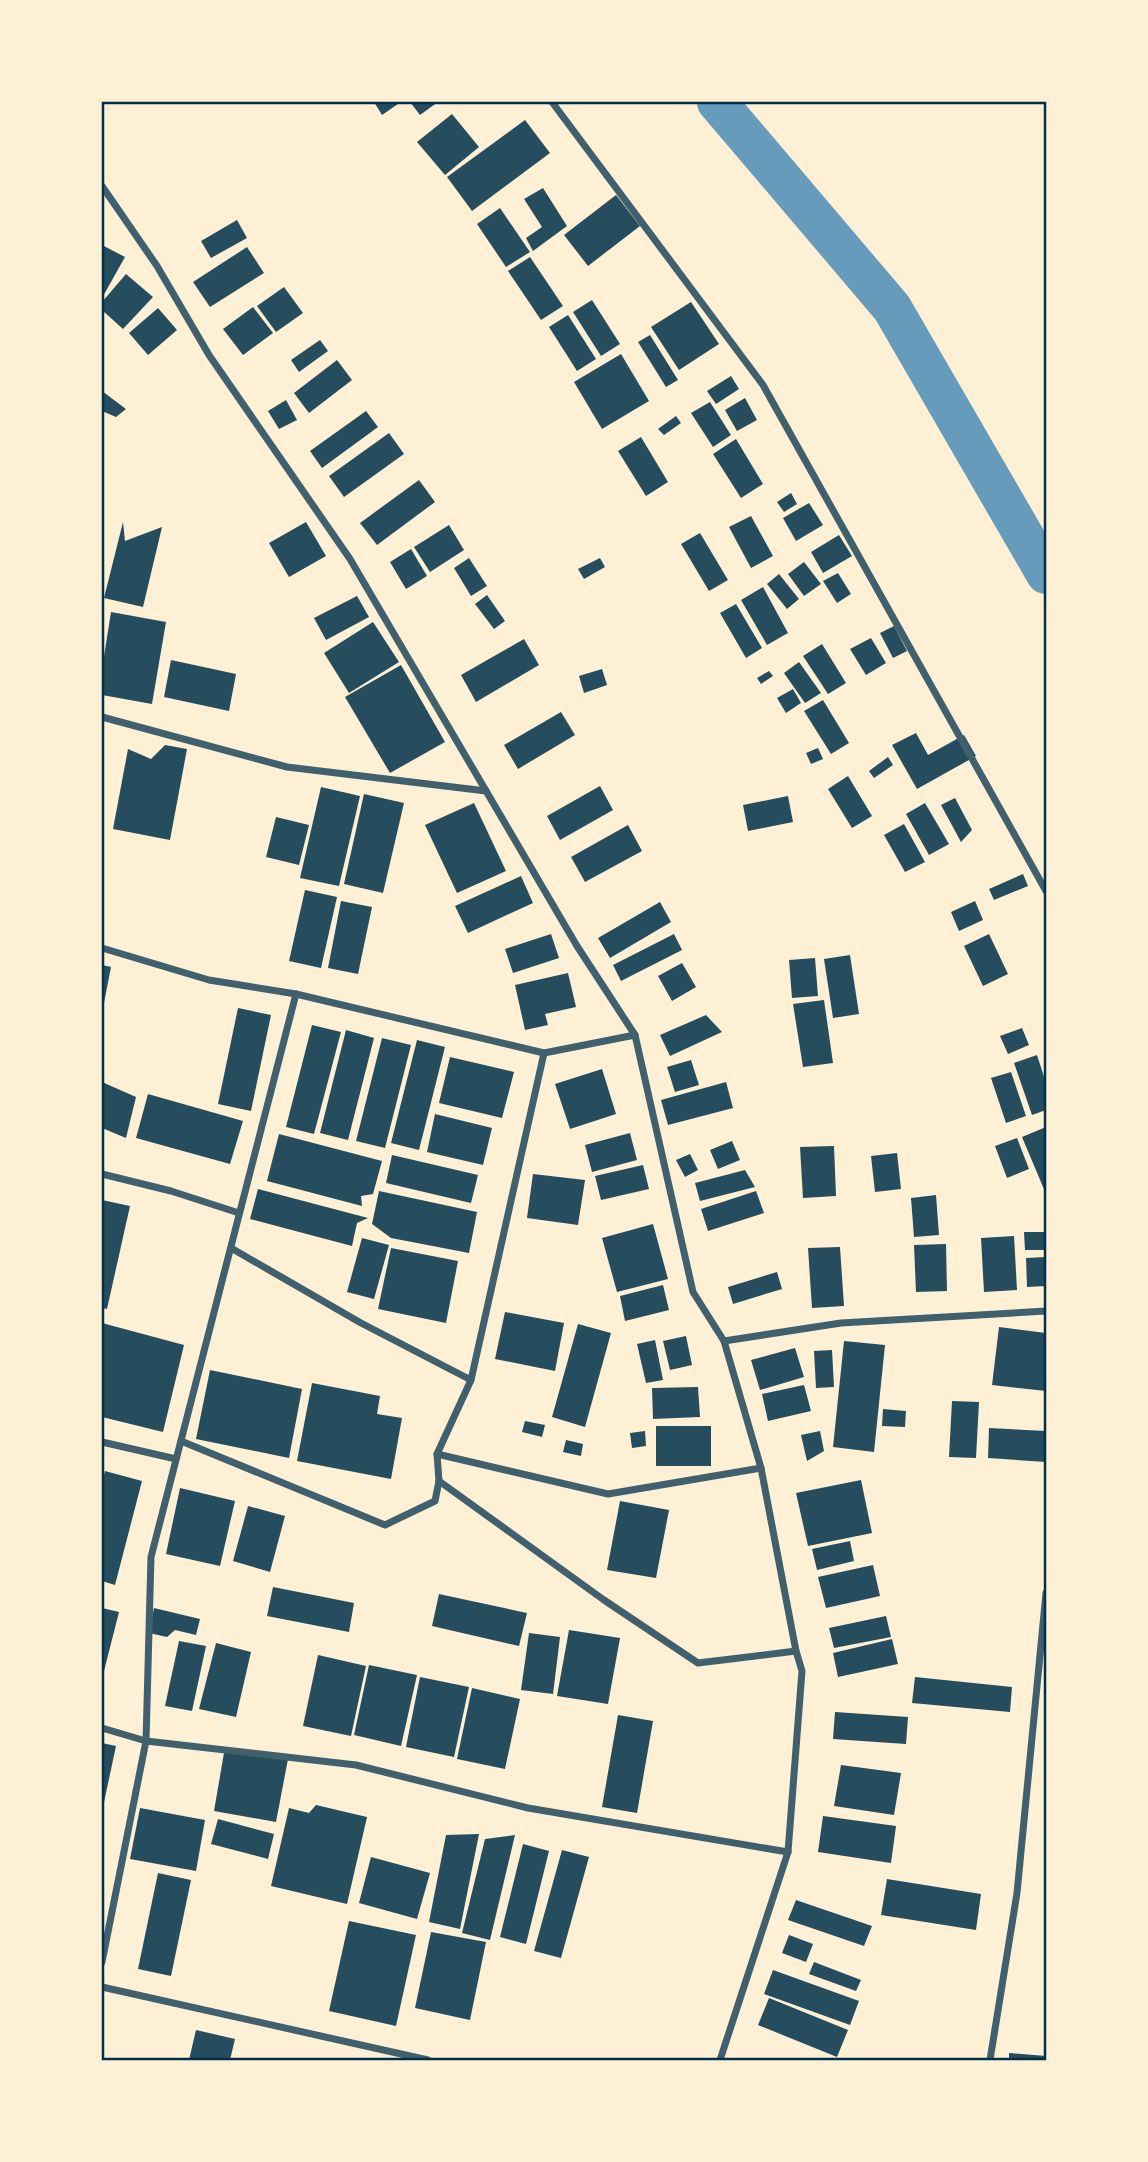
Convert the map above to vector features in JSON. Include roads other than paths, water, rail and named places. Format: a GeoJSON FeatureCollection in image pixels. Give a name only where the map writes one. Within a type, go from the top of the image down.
{"type":"FeatureCollection","features":[{"type":"Feature","properties":{"kind":"street"},"geometry":{"type":"LineString","coordinates":[[552,102],[763,385],[1046,891]]}},
{"type":"Feature","properties":{"kind":"street"},"geometry":{"type":"LineString","coordinates":[[102,186],[157,265],[209,355],[350,559],[577,946],[635,1035],[693,1292],[724,1341],[761,1468],[802,1671],[788,1852],[720,2060]]}},
{"type":"Feature","properties":{"kind":"street"},"geometry":{"type":"LineString","coordinates":[[102,718],[287,767],[486,790]]}},
{"type":"Feature","properties":{"kind":"street"},"geometry":{"type":"LineString","coordinates":[[102,947],[209,980],[296,994],[544,1053],[635,1035]]}},
{"type":"Feature","properties":{"kind":"street"},"geometry":{"type":"LineString","coordinates":[[102,1962],[146,1741],[151,1558],[296,994]]}},
{"type":"Feature","properties":{"kind":"street"},"geometry":{"type":"LineString","coordinates":[[181,1441],[385,1525],[435,1501],[439,1481],[437,1454],[471,1380],[544,1053]]}},
{"type":"Feature","properties":{"kind":"street"},"geometry":{"type":"LineString","coordinates":[[102,1174],[171,1191],[239,1213]]}},
{"type":"Feature","properties":{"kind":"street"},"geometry":{"type":"LineString","coordinates":[[231,1248],[360,1323],[471,1380]]}},
{"type":"Feature","properties":{"kind":"street"},"geometry":{"type":"LineString","coordinates":[[724,1341],[841,1323],[1046,1311]]}},
{"type":"Feature","properties":{"kind":"street"},"geometry":{"type":"LineString","coordinates":[[102,1442],[176,1459]]}},
{"type":"Feature","properties":{"kind":"street"},"geometry":{"type":"LineString","coordinates":[[437,1454],[608,1494],[761,1468]]}},
{"type":"Feature","properties":{"kind":"street"},"geometry":{"type":"LineString","coordinates":[[439,1481],[604,1600],[698,1662],[796,1651]]}},
{"type":"Feature","properties":{"kind":"street"},"geometry":{"type":"LineString","coordinates":[[990,2060],[1017,1893],[1046,1593]]}},
{"type":"Feature","properties":{"kind":"street"},"geometry":{"type":"LineString","coordinates":[[102,1728],[146,1741],[356,1765],[528,1808],[788,1852]]}},
{"type":"Feature","properties":{"kind":"street"},"geometry":{"type":"LineString","coordinates":[[102,1987],[428,2060]]}},
{"type":"Feature","properties":{"kind":"waterway"},"geometry":{"type":"LineString","coordinates":[[717,102],[892,308],[1046,574]]}}]}
